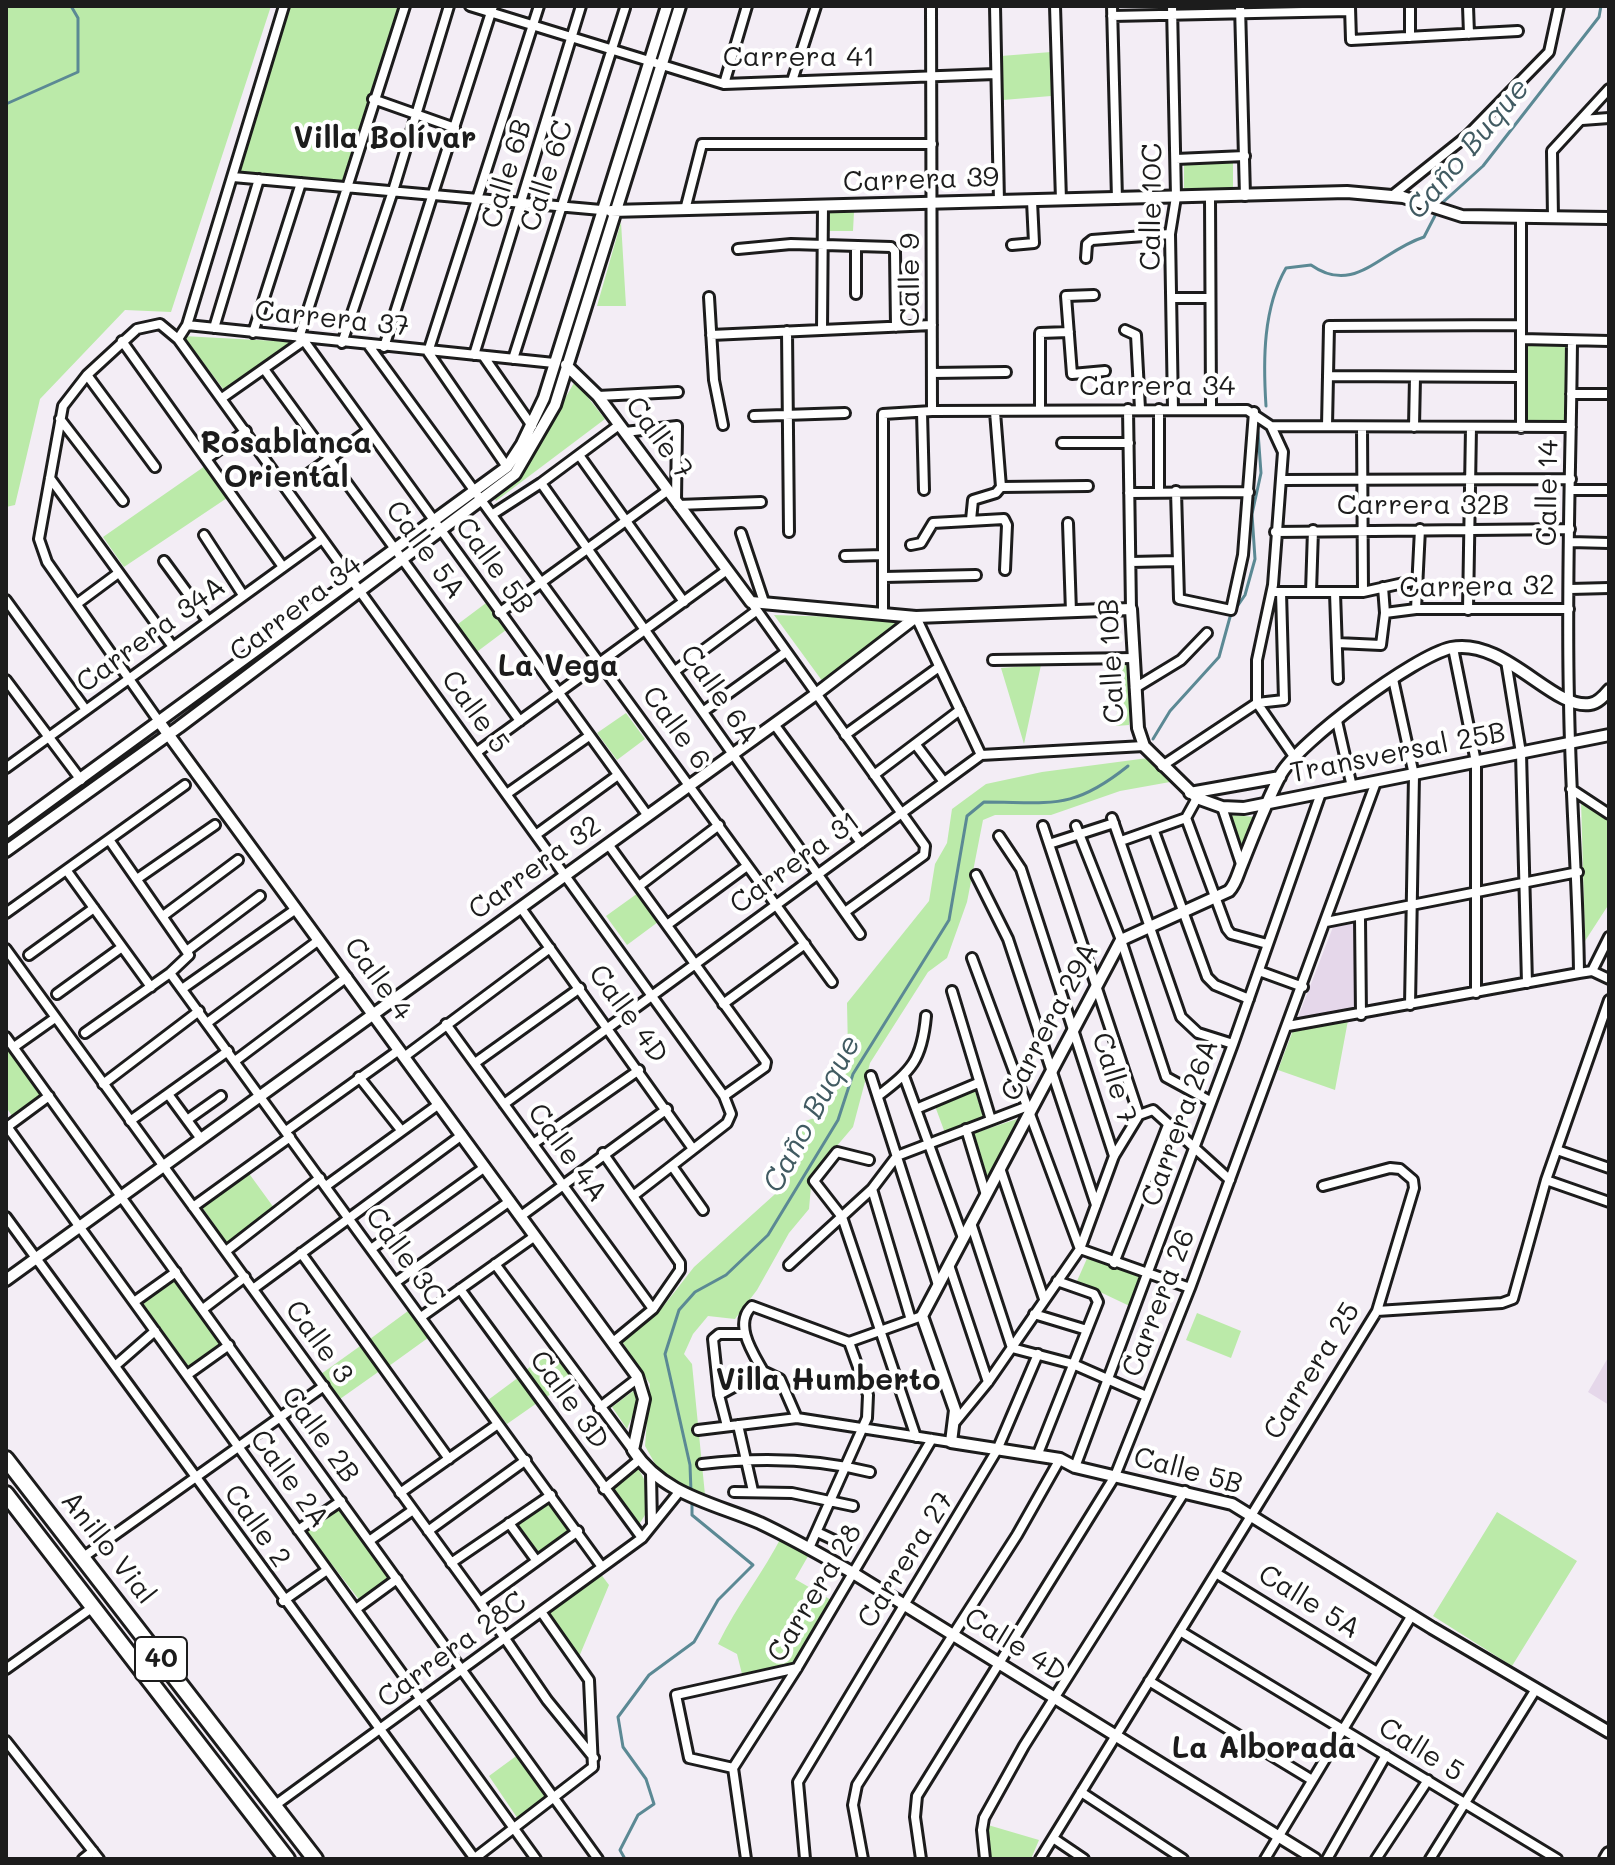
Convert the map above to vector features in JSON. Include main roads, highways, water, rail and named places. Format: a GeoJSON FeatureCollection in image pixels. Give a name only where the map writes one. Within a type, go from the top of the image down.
{"type":"FeatureCollection","features":[{"type":"Feature","properties":{"kind":"highway","name":"Anillo Vial"},"geometry":{"type":"LineString","coordinates":[[6,1459],[315,1859]]}},
{"type":"Feature","properties":{"kind":"highway","name":"Anillo Vial"},"geometry":{"type":"LineString","coordinates":[[6,1494],[287,1859]]}},
{"type":"Feature","properties":{"kind":"main road"},"geometry":{"type":"LineString","coordinates":[[1606,1859],[1609,1854]]}},
{"type":"Feature","properties":{"kind":"waterway"},"geometry":{"type":"LineString","coordinates":[[6,104],[78,72],[78,18],[71,6]]}},
{"type":"Feature","properties":{"kind":"waterway","name":"Caño Buque"},"geometry":{"type":"LineString","coordinates":[[1266,406],[1266,335],[1273,300],[1286,268],[1311,265],[1341,276],[1368,268],[1408,243],[1424,237],[1441,204],[1483,166],[1599,17],[1601,6]]}},
{"type":"Feature","properties":{"kind":"waterway","name":"Caño Buque"},"geometry":{"type":"LineString","coordinates":[[1153,739],[1170,711],[1219,657],[1230,617],[1245,595],[1255,559],[1252,514],[1261,473],[1258,432]]}},
{"type":"Feature","properties":{"kind":"waterway","name":"Caño Buque"},"geometry":{"type":"LineString","coordinates":[[691,1492],[690,1465],[665,1354],[679,1310],[695,1292],[726,1275],[768,1235],[838,1120],[853,1074],[949,920],[967,816],[984,802],[1045,802],[1076,797],[1091,791],[1128,766]]}},
{"type":"Feature","properties":{"kind":"waterway","name":"Caño Buque"},"geometry":{"type":"LineString","coordinates":[[625,1859],[620,1850],[638,1815],[654,1804],[646,1779],[623,1747],[618,1717],[649,1675],[694,1642],[718,1600],[753,1565],[692,1515],[692,1500]]}},
{"type":"Feature","properties":{"kind":"district","name":"Villa Bolívar"},"geometry":{"type":"Point","coordinates":[385,139]}},
{"type":"Feature","properties":{"kind":"district","name":"Rosablanca Oriental"},"geometry":{"type":"Point","coordinates":[286,461]}},
{"type":"Feature","properties":{"kind":"district","name":"La Vega"},"geometry":{"type":"Point","coordinates":[558,667]}},
{"type":"Feature","properties":{"kind":"district","name":"Villa Humberto"},"geometry":{"type":"Point","coordinates":[828,1381]}},
{"type":"Feature","properties":{"kind":"district","name":"La Alborada"},"geometry":{"type":"Point","coordinates":[1264,1749]}}]}
